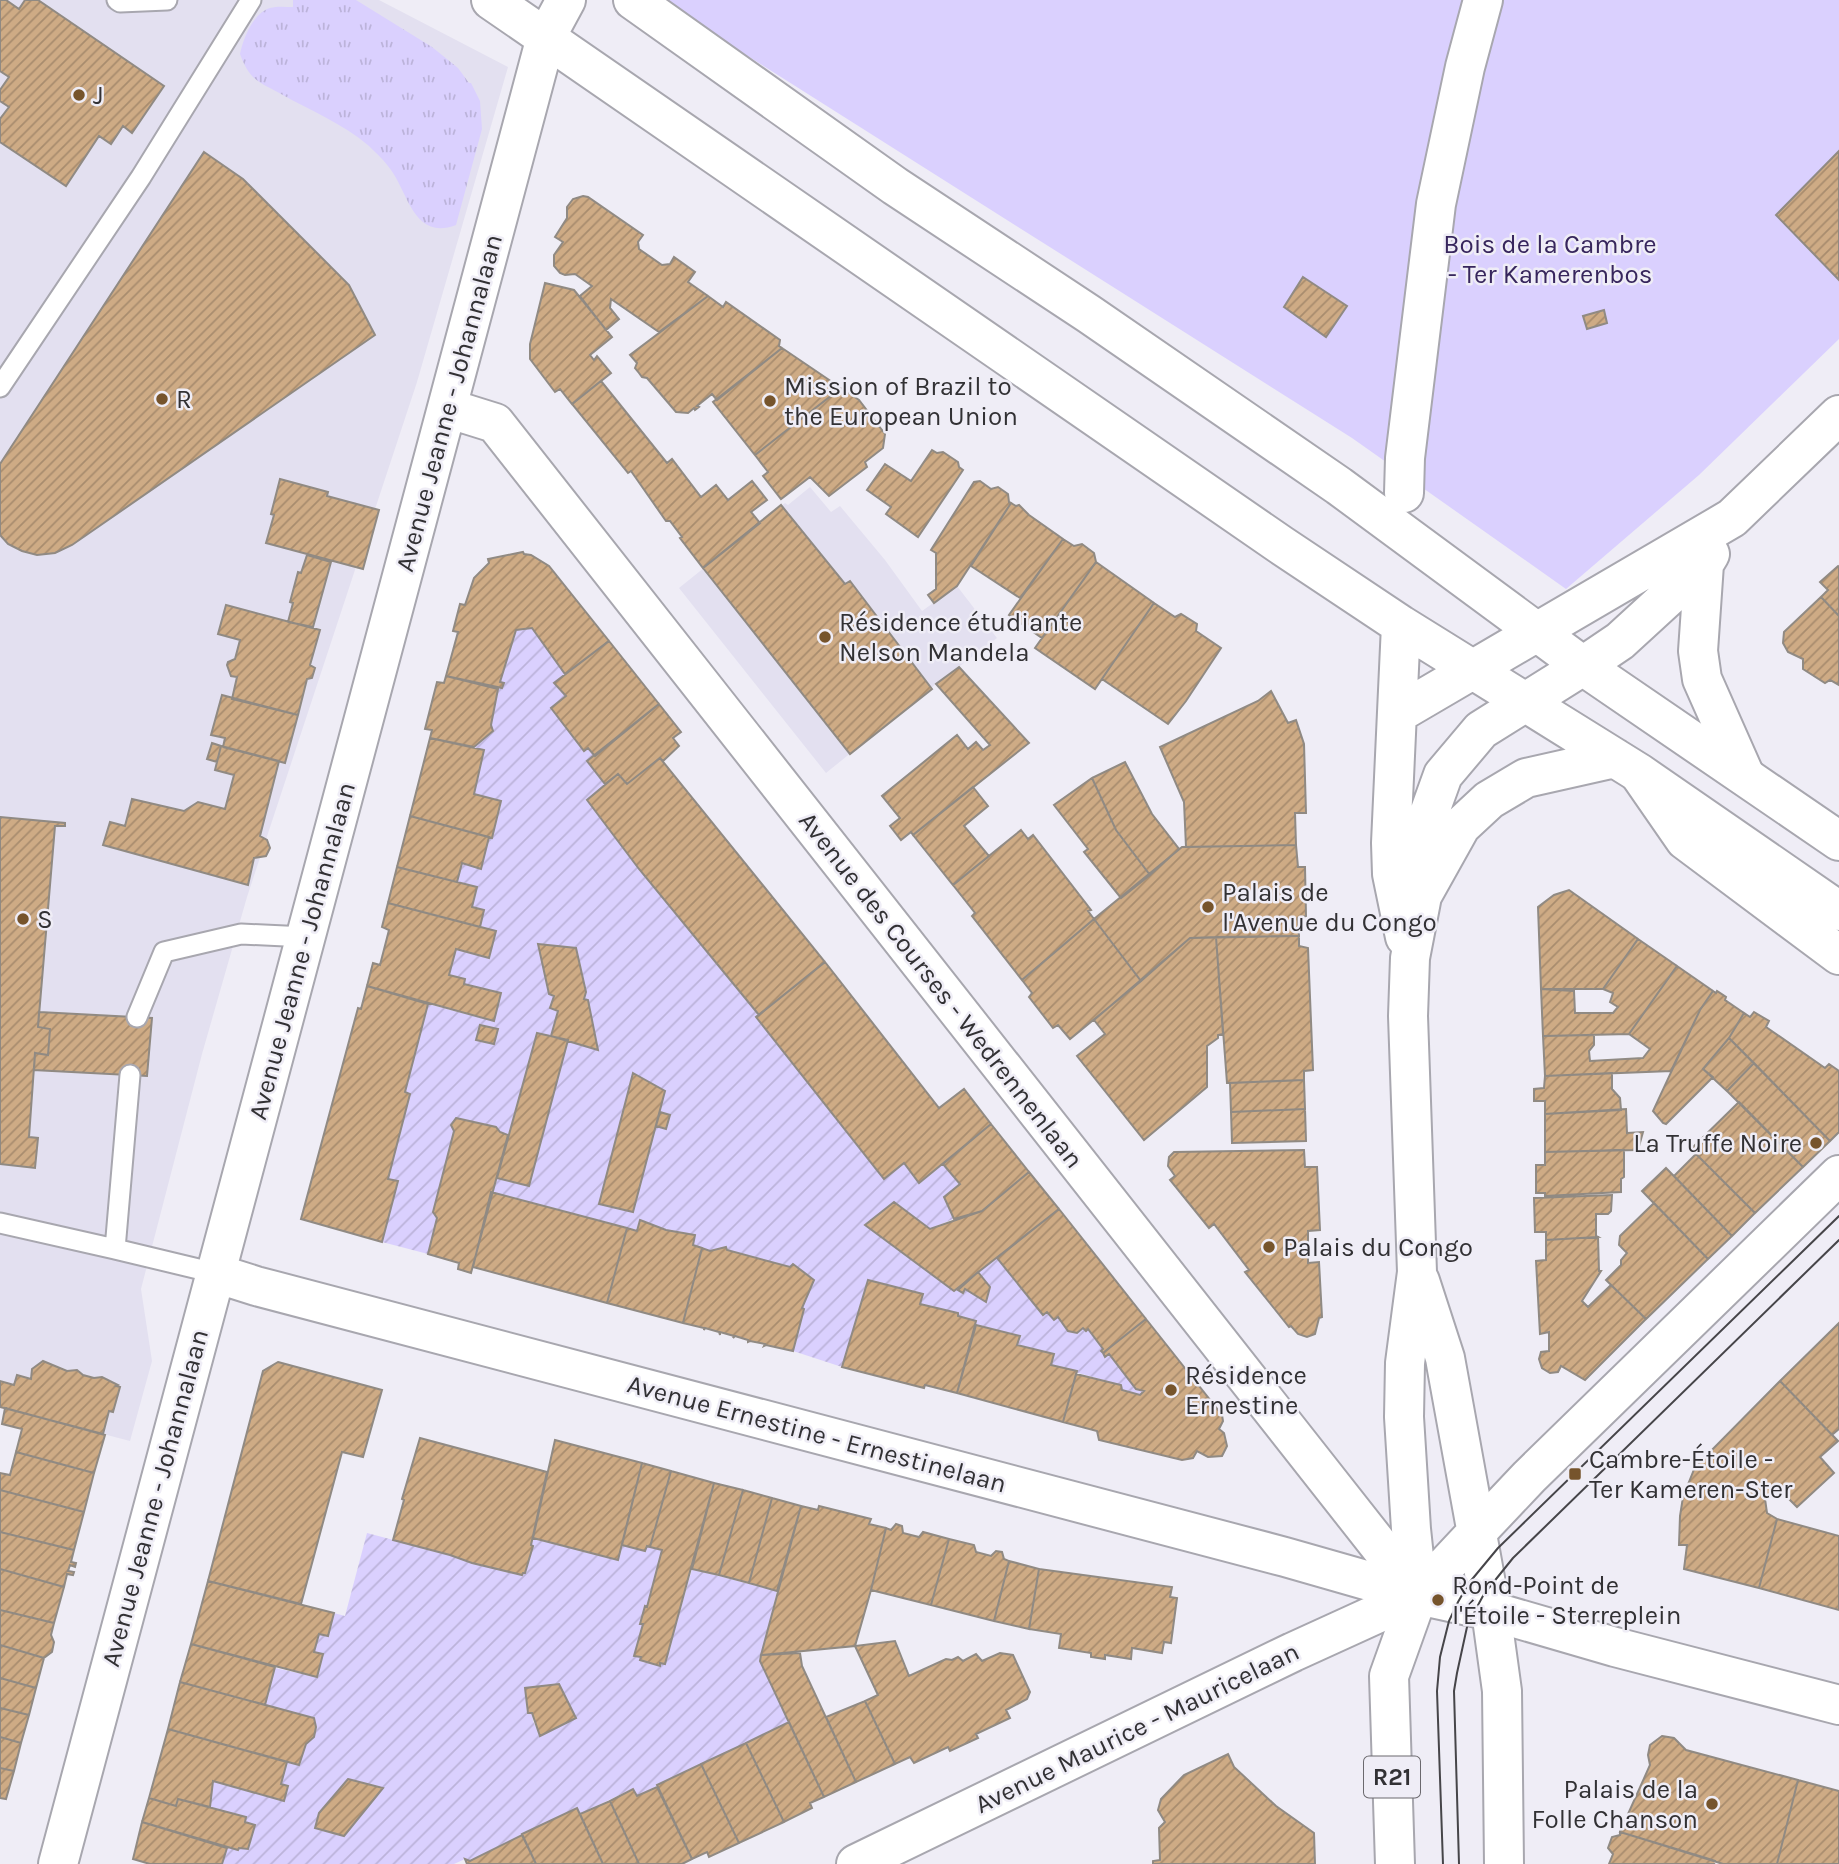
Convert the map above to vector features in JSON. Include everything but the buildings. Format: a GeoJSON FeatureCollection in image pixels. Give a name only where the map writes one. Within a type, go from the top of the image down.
{"type":"FeatureCollection","features":[{"type":"Feature","properties":{"kind":"street"},"geometry":{"type":"LineString","coordinates":[[491,0],[1274,541],[1401,625],[1627,765],[1839,911]]}},
{"type":"Feature","properties":{"kind":"street","name":"Avenue Jeanne - Johannalaan"},"geometry":{"type":"LineString","coordinates":[[58,1864],[546,37],[566,0]]}},
{"type":"Feature","properties":{"kind":"street"},"geometry":{"type":"LineString","coordinates":[[634,0],[895,186],[1089,314],[1339,486],[1583,666],[1839,841]]}},
{"type":"Feature","properties":{"kind":"street"},"geometry":{"type":"LineString","coordinates":[[1404,493],[1405,458],[1436,204],[1465,67],[1483,0]]}},
{"type":"Feature","properties":{"kind":"street","name":"Avenue des Courses - Wedrennenlaan"},"geometry":{"type":"LineString","coordinates":[[447,408],[495,423],[1418,1595]]}},
{"type":"Feature","properties":{"kind":"street"},"geometry":{"type":"LineString","coordinates":[[1397,714],[1732,517],[1839,415]]}},
{"type":"Feature","properties":{"kind":"street"},"geometry":{"type":"LineString","coordinates":[[1418,1595],[1404,1435],[1405,1363],[1417,1272],[1408,1016],[1409,958],[1422,896],[1421,836],[1443,775],[1481,730],[1620,641],[1704,564],[1732,517]]}},
{"type":"Feature","properties":{"kind":"street"},"geometry":{"type":"LineString","coordinates":[[1704,564],[1698,651],[1702,679],[1745,776]]}},
{"type":"Feature","properties":{"kind":"street"},"geometry":{"type":"LineString","coordinates":[[1401,625],[1391,853],[1392,874],[1409,958]]}},
{"type":"Feature","properties":{"kind":"street"},"geometry":{"type":"LineString","coordinates":[[1422,896],[1461,826],[1489,800],[1526,778],[1627,765]]}},
{"type":"Feature","properties":{"kind":"street"},"geometry":{"type":"LineString","coordinates":[[1627,765],[1685,840],[1839,956]]}},
{"type":"Feature","properties":{"kind":"street"},"geometry":{"type":"LineString","coordinates":[[1418,1595],[1529,1477],[1839,1175]]}},
{"type":"Feature","properties":{"kind":"street"},"geometry":{"type":"LineString","coordinates":[[1417,1272],[1445,1358],[1491,1611],[1502,1691],[1504,1864]]}},
{"type":"Feature","properties":{"kind":"street","name":"Avenue Ernestine - Ernestinelaan"},"geometry":{"type":"LineString","coordinates":[[215,1273],[1285,1557],[1418,1595]]}},
{"type":"Feature","properties":{"kind":"street"},"geometry":{"type":"LineString","coordinates":[[1418,1595],[1491,1611],[1635,1653],[1839,1705]]}},
{"type":"Feature","properties":{"kind":"street","name":"R21"},"geometry":{"type":"LineString","coordinates":[[1395,1864],[1390,1676],[1418,1595]]}},
{"type":"Feature","properties":{"kind":"street","name":"Avenue Maurice - Mauricelaan"},"geometry":{"type":"LineString","coordinates":[[856,1864],[1293,1652],[1418,1595]]}},
{"type":"Feature","properties":{"kind":"lane"},"geometry":{"type":"LineString","coordinates":[[117,0],[167,0]]}},
{"type":"Feature","properties":{"kind":"lane"},"geometry":{"type":"LineString","coordinates":[[0,387],[141,177],[251,0]]}},
{"type":"Feature","properties":{"kind":"lane"},"geometry":{"type":"LineString","coordinates":[[137,1017],[164,952],[241,934],[306,937]]}},
{"type":"Feature","properties":{"kind":"lane"},"geometry":{"type":"LineString","coordinates":[[116,1249],[130,1075]]}},
{"type":"Feature","properties":{"kind":"lane"},"geometry":{"type":"LineString","coordinates":[[0,1223],[215,1273]]}},
{"type":"Feature","properties":{"kind":"shaded area"},"geometry":{"type":"Polygon","coordinates":[[[0,0],[379,0],[508,67],[417,382],[247,897],[202,1054],[141,1289],[152,1361],[130,1441],[0,1407],[0,0]]]}},
{"type":"Feature","properties":{"kind":"shaded area"},"geometry":{"type":"Polygon","coordinates":[[[810,487],[831,512],[840,506],[885,560],[922,611],[957,586],[997,638],[826,773],[679,588],[785,503],[788,505],[810,487]]]}},
{"type":"Feature","properties":{"kind":"green space"},"geometry":{"type":"Polygon","coordinates":[[[293,0],[356,0],[432,47],[458,68],[471,83],[480,101],[482,129],[456,225],[442,228],[421,221],[391,170],[369,146],[337,124],[259,82],[249,72],[240,54],[250,27],[264,11],[276,7],[293,7],[293,0]]]}},
{"type":"Feature","properties":{"kind":"green space","name":"Bois de la Cambre - Ter Kamerenbos"},"geometry":{"type":"Polygon","coordinates":[[[659,0],[1839,0],[1839,339],[1699,475],[1566,589],[1352,438],[659,0]]]}},
{"type":"Feature","properties":{"kind":"green space"},"geometry":{"type":"Polygon","coordinates":[[[532,628],[565,674],[554,683],[566,696],[551,708],[584,751],[588,748],[595,756],[588,762],[605,784],[587,800],[759,1015],[756,1018],[884,1179],[904,1163],[920,1183],[943,1164],[960,1184],[944,1197],[953,1219],[930,1229],[894,1202],[865,1225],[954,1291],[963,1293],[965,1289],[986,1302],[990,1287],[978,1272],[997,1258],[1042,1315],[1047,1312],[1054,1320],[1058,1317],[1068,1331],[1088,1329],[1105,1356],[1109,1354],[1136,1389],[1144,1391],[1140,1395],[1122,1390],[1120,1385],[1051,1365],[1017,1345],[1019,1336],[975,1324],[975,1321],[958,1316],[958,1313],[920,1304],[923,1295],[868,1280],[842,1367],[793,1351],[804,1309],[802,1308],[814,1280],[793,1265],[790,1267],[727,1250],[726,1247],[710,1251],[693,1245],[695,1235],[666,1230],[640,1220],[637,1231],[493,1193],[497,1178],[529,1186],[568,1040],[598,1049],[588,1000],[584,999],[586,992],[576,948],[538,945],[549,994],[554,996],[550,1007],[558,1011],[551,1036],[537,1033],[508,1135],[496,1127],[456,1118],[451,1125],[454,1131],[433,1212],[437,1218],[428,1254],[382,1242],[398,1182],[388,1179],[410,1094],[405,1092],[428,1004],[493,1021],[500,994],[464,984],[465,979],[449,975],[456,949],[489,958],[496,932],[480,927],[484,911],[472,907],[477,887],[457,882],[462,863],[480,868],[501,802],[474,794],[484,751],[474,747],[493,731],[491,725],[498,689],[502,687],[503,683],[500,682],[516,630],[532,628]]]}},
{"type":"Feature","properties":{"kind":"green space"},"geometry":{"type":"Polygon","coordinates":[[[367,1533],[472,1563],[525,1573],[533,1538],[618,1560],[622,1545],[645,1551],[647,1546],[662,1550],[640,1623],[643,1624],[634,1655],[659,1666],[660,1663],[665,1664],[692,1569],[777,1591],[760,1661],[789,1722],[637,1796],[632,1789],[580,1814],[576,1808],[470,1861],[465,1859],[454,1864],[222,1864],[227,1848],[248,1848],[254,1825],[245,1822],[246,1817],[210,1807],[213,1781],[284,1800],[288,1786],[281,1784],[287,1762],[300,1765],[304,1748],[315,1732],[315,1724],[314,1718],[265,1705],[275,1668],[317,1677],[323,1655],[314,1652],[319,1634],[328,1636],[334,1613],[345,1616],[367,1533]],[[559,1684],[525,1688],[527,1713],[532,1713],[540,1735],[576,1718],[559,1684]],[[348,1779],[319,1813],[315,1828],[344,1836],[382,1788],[348,1779]]]}},
{"type":"Feature","properties":{"kind":"tram line"},"geometry":{"type":"LineString","coordinates":[[1443,1864],[1437,1691],[1440,1657],[1449,1621],[1469,1583],[1498,1548],[1839,1216]]}},
{"type":"Feature","properties":{"kind":"tram line"},"geometry":{"type":"LineString","coordinates":[[1459,1864],[1454,1691],[1467,1627],[1484,1594],[1513,1558],[1839,1240]]}},
{"type":"Feature","properties":{"kind":"place","name":"J"},"geometry":{"type":"Point","coordinates":[79,95]}},
{"type":"Feature","properties":{"kind":"place","name":"R"},"geometry":{"type":"Point","coordinates":[162,399]}},
{"type":"Feature","properties":{"kind":"place","name":"Mission of Brazil to the European Union"},"geometry":{"type":"Point","coordinates":[770,401]}},
{"type":"Feature","properties":{"kind":"place","name":"Résidence étudiante Nelson Mandela"},"geometry":{"type":"Point","coordinates":[825,637]}},
{"type":"Feature","properties":{"kind":"place","name":"Palais de l'Avenue du Congo"},"geometry":{"type":"Point","coordinates":[1208,907]}},
{"type":"Feature","properties":{"kind":"place","name":"S"},"geometry":{"type":"Point","coordinates":[23,919]}},
{"type":"Feature","properties":{"kind":"place","name":"La Truffe Noire"},"geometry":{"type":"Point","coordinates":[1816,1143]}},
{"type":"Feature","properties":{"kind":"place","name":"Palais du Congo"},"geometry":{"type":"Point","coordinates":[1269,1247]}},
{"type":"Feature","properties":{"kind":"place","name":"Résidence Ernestine"},"geometry":{"type":"Point","coordinates":[1171,1390]}},
{"type":"Feature","properties":{"kind":"place","name":"Cambre-Étoile - Ter Kameren-Ster"},"geometry":{"type":"Point","coordinates":[1575,1474]}},
{"type":"Feature","properties":{"kind":"place","name":"Rond-Point de l'Étoile - Sterreplein"},"geometry":{"type":"Point","coordinates":[1438,1600]}},
{"type":"Feature","properties":{"kind":"place","name":"Palais de la Folle Chanson"},"geometry":{"type":"Point","coordinates":[1712,1804]}}]}
